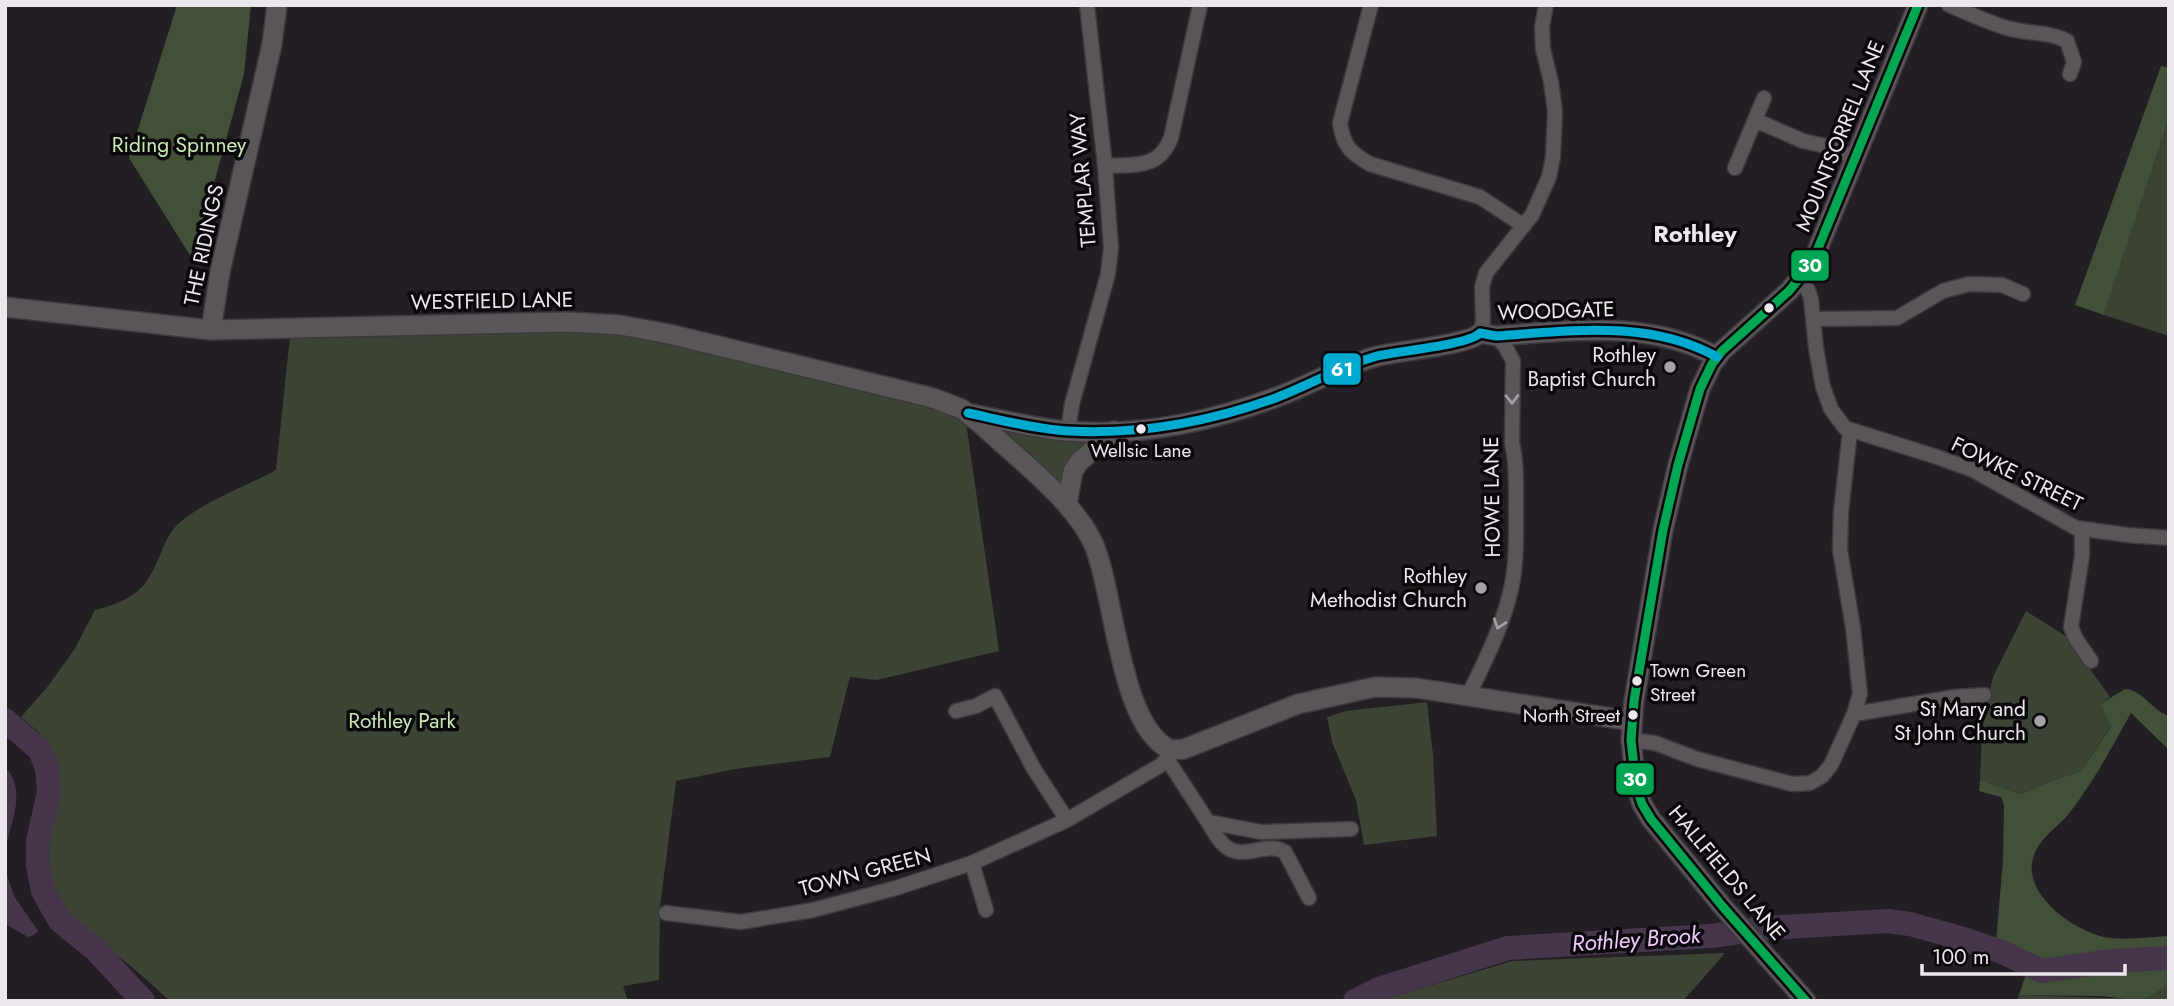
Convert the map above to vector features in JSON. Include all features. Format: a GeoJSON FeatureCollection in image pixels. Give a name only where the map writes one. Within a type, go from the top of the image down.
{"type":"FeatureCollection","features":[{"type":"Feature","properties":{"kind":"street","name":"THE RIDINGS"},"geometry":{"type":"LineString","coordinates":[[211,330],[220,272],[272,44],[276,5]]}},
{"type":"Feature","properties":{"kind":"street","name":"TEMPLAR WAY"},"geometry":{"type":"LineString","coordinates":[[1068,431],[1070,413],[1102,300],[1110,260],[1111,236],[1105,166],[1087,5]]}},
{"type":"Feature","properties":{"kind":"street"},"geometry":{"type":"LineString","coordinates":[[1105,166],[1155,161],[1166,152],[1200,5]]}},
{"type":"Feature","properties":{"kind":"street"},"geometry":{"type":"LineString","coordinates":[[1371,5],[1340,122],[1342,138],[1347,148],[1370,164],[1480,197],[1524,226]]}},
{"type":"Feature","properties":{"kind":"street"},"geometry":{"type":"LineString","coordinates":[[1488,335],[1483,321],[1482,287],[1486,273],[1541,200],[1553,157],[1555,111],[1543,49],[1542,27],[1546,5]]}},
{"type":"Feature","properties":{"kind":"street","name":"MOUNTSORREL LANE"},"geometry":{"type":"LineString","coordinates":[[1717,357],[1799,281],[1817,252],[1918,5]]}},
{"type":"Feature","properties":{"kind":"street"},"geometry":{"type":"LineString","coordinates":[[1949,5],[2007,28],[2060,37],[2067,41],[2077,67]]}},
{"type":"Feature","properties":{"kind":"street"},"geometry":{"type":"LineString","coordinates":[[1735,167],[1764,98]]}},
{"type":"Feature","properties":{"kind":"street"},"geometry":{"type":"LineString","coordinates":[[1755,120],[1803,141],[1830,147],[1856,158]]}},
{"type":"Feature","properties":{"kind":"street"},"geometry":{"type":"LineString","coordinates":[[956,711],[976,706],[995,696],[1034,769],[1067,820],[1161,765],[1169,754],[1298,704],[1363,688],[1401,686],[1468,696],[1632,730],[1655,743],[1697,759],[1781,782],[1803,785],[1822,776],[1831,765],[1854,714],[1860,684],[1842,569],[1840,532],[1850,431],[1835,415],[1822,387],[1810,295],[1799,281]]}},
{"type":"Feature","properties":{"kind":"street"},"geometry":{"type":"LineString","coordinates":[[1813,319],[1897,318],[1943,291],[1969,284],[2002,285],[2023,294]]}},
{"type":"Feature","properties":{"kind":"street","name":"WESTFIELD LANE"},"geometry":{"type":"LineString","coordinates":[[5,307],[211,330],[446,323],[603,323],[669,334],[836,373],[933,398],[968,413]]}},
{"type":"Feature","properties":{"kind":"street","name":"WOODGATE"},"geometry":{"type":"LineString","coordinates":[[968,413],[1068,431],[1114,431],[1187,423],[1289,393],[1364,360],[1488,335],[1611,329],[1677,340],[1717,357]]}},
{"type":"Feature","properties":{"kind":"street","name":"HOWE LANE"},"geometry":{"type":"LineString","coordinates":[[1468,696],[1498,627],[1511,586],[1515,561],[1513,361],[1505,345],[1488,335]]}},
{"type":"Feature","properties":{"kind":"street"},"geometry":{"type":"LineString","coordinates":[[1632,730],[1653,583],[1678,465],[1700,389],[1717,357]]}},
{"type":"Feature","properties":{"kind":"street"},"geometry":{"type":"LineString","coordinates":[[968,413],[1067,504],[1088,533],[1100,562],[1133,700],[1222,843],[1234,851],[1246,853],[1271,848],[1285,852],[1309,891]]}},
{"type":"Feature","properties":{"kind":"street"},"geometry":{"type":"LineString","coordinates":[[1067,504],[1073,471],[1079,462],[1114,431]]}},
{"type":"Feature","properties":{"kind":"street","name":"FOWKE STREET"},"geometry":{"type":"LineString","coordinates":[[1850,431],[1973,470],[2061,521],[2082,529],[2169,538]]}},
{"type":"Feature","properties":{"kind":"street"},"geometry":{"type":"LineString","coordinates":[[2082,529],[2082,556],[2071,627],[2091,661]]}},
{"type":"Feature","properties":{"kind":"street"},"geometry":{"type":"LineString","coordinates":[[1854,714],[1955,697],[1984,695]]}},
{"type":"Feature","properties":{"kind":"street","name":"HALLFIELDS LANE"},"geometry":{"type":"LineString","coordinates":[[1632,730],[1636,785],[1646,811],[1674,849],[1806,1001]]}},
{"type":"Feature","properties":{"kind":"street","name":"TOWN GREEN"},"geometry":{"type":"LineString","coordinates":[[666,913],[741,922],[813,910],[896,888],[971,863],[1067,820]]}},
{"type":"Feature","properties":{"kind":"street"},"geometry":{"type":"LineString","coordinates":[[1208,822],[1261,832],[1351,829]]}},
{"type":"Feature","properties":{"kind":"street"},"geometry":{"type":"LineString","coordinates":[[971,863],[986,910]]}},
{"type":"Feature","properties":{"kind":"green space","name":"Riding Spinney"},"geometry":{"type":"Polygon","coordinates":[[[177,5],[251,5],[244,74],[193,260],[129,158],[177,5]]]}},
{"type":"Feature","properties":{"kind":"green space"},"geometry":{"type":"Polygon","coordinates":[[[2161,66],[2169,68],[2169,118],[2104,315],[2075,305],[2161,66]]]}},
{"type":"Feature","properties":{"kind":"green space"},"geometry":{"type":"Polygon","coordinates":[[[2169,118],[2169,336],[2104,315],[2169,118]]]}},
{"type":"Feature","properties":{"kind":"green space","name":"Rothley Park"},"geometry":{"type":"Polygon","coordinates":[[[462,328],[629,333],[916,400],[966,422],[999,651],[877,680],[850,677],[830,757],[735,769],[676,781],[660,907],[659,980],[623,986],[628,1001],[170,1001],[64,910],[53,889],[49,868],[56,780],[53,759],[42,736],[21,717],[74,650],[95,610],[130,597],[146,582],[177,525],[210,502],[276,470],[290,336],[462,328]]]}},
{"type":"Feature","properties":{"kind":"green space"},"geometry":{"type":"Polygon","coordinates":[[[1007,430],[1090,440],[1064,487],[1005,434],[1007,430]]]}},
{"type":"Feature","properties":{"kind":"green space"},"geometry":{"type":"Polygon","coordinates":[[[2026,611],[2067,637],[2110,697],[2100,704],[2111,726],[2081,771],[2021,794],[1980,780],[1984,691],[1990,690],[1993,677],[2026,611]]]}},
{"type":"Feature","properties":{"kind":"green space"},"geometry":{"type":"Polygon","coordinates":[[[2125,689],[2136,693],[2169,716],[2169,750],[2131,713],[2078,801],[2039,846],[2033,858],[2032,872],[2044,899],[2055,911],[2083,929],[2110,938],[2169,936],[2169,984],[2148,998],[2134,1000],[2103,996],[2019,995],[2031,959],[1996,943],[2003,860],[2004,805],[2001,797],[1979,791],[1980,780],[2021,794],[2081,771],[2111,727],[2100,704],[2125,689]]]}},
{"type":"Feature","properties":{"kind":"green space"},"geometry":{"type":"Polygon","coordinates":[[[1427,702],[1437,836],[1364,845],[1356,800],[1332,742],[1327,717],[1346,711],[1427,702]]]}},
{"type":"Feature","properties":{"kind":"green space"},"geometry":{"type":"Polygon","coordinates":[[[1725,953],[1683,1001],[1379,1001],[1512,961],[1725,953]]]}},
{"type":"Feature","properties":{"kind":"green space"},"geometry":{"type":"Polygon","coordinates":[[[2169,984],[2169,1001],[2017,1001],[2019,995],[2142,999],[2169,984]]]}},
{"type":"Feature","properties":{"kind":"shaded area"},"geometry":{"type":"Polygon","coordinates":[[[5,767],[15,786],[16,807],[5,851],[5,767]]]}},
{"type":"Feature","properties":{"kind":"shaded area"},"geometry":{"type":"Polygon","coordinates":[[[5,869],[14,896],[38,931],[34,935],[28,937],[5,924],[5,869]]]}},
{"type":"Feature","properties":{"kind":"waterway","name":"Rothley Brook"},"geometry":{"type":"LineString","coordinates":[[5,720],[40,750],[47,769],[49,792],[38,841],[38,866],[43,891],[60,921],[96,950],[143,1001]]}},
{"type":"Feature","properties":{"kind":"waterway","name":"Rothley Brook"},"geometry":{"type":"LineString","coordinates":[[1355,1001],[1379,989],[1508,948],[1711,936],[1767,928],[1887,921],[1910,924],[1964,939],[2002,952],[2042,971],[2111,961],[2169,958]]}},
{"type":"Feature","properties":{"kind":"waterway","name":"Rothley Brook"},"geometry":{"type":"LineString","coordinates":[[134,1001],[139,997]]}},
{"type":"Feature","properties":{"kind":"transit line","name":"30"},"geometry":{"type":"LineString","coordinates":[[1806,1001],[1723,907],[1651,819],[1642,804],[1636,785],[1631,740],[1634,701],[1663,530],[1700,389],[1712,364],[1722,351],[1789,291],[1812,263],[1918,5]]}},
{"type":"Feature","properties":{"kind":"transit line","name":"61"},"geometry":{"type":"LineString","coordinates":[[968,413],[1068,431],[1120,431],[1172,425],[1273,399],[1377,356],[1462,341],[1480,333],[1496,336],[1581,330],[1637,332],[1691,345],[1717,357]]}},
{"type":"Feature","properties":{"kind":"place","name":"Rothley Baptist Church"},"geometry":{"type":"Point","coordinates":[1670,367]}},
{"type":"Feature","properties":{"kind":"place","name":"Wellsic Lane"},"geometry":{"type":"Point","coordinates":[1141,429]}},
{"type":"Feature","properties":{"kind":"place","name":"Rothley Methodist Church"},"geometry":{"type":"Point","coordinates":[1481,588]}},
{"type":"Feature","properties":{"kind":"place","name":"Town Green Street"},"geometry":{"type":"Point","coordinates":[1637,681]}},
{"type":"Feature","properties":{"kind":"place","name":"North Street"},"geometry":{"type":"Point","coordinates":[1633,715]}},
{"type":"Feature","properties":{"kind":"place","name":"St Mary and St John Church"},"geometry":{"type":"Point","coordinates":[2040,721]}},
{"type":"Feature","properties":{"kind":"district","name":"Rothley"},"geometry":{"type":"Point","coordinates":[1695,234]}}]}
